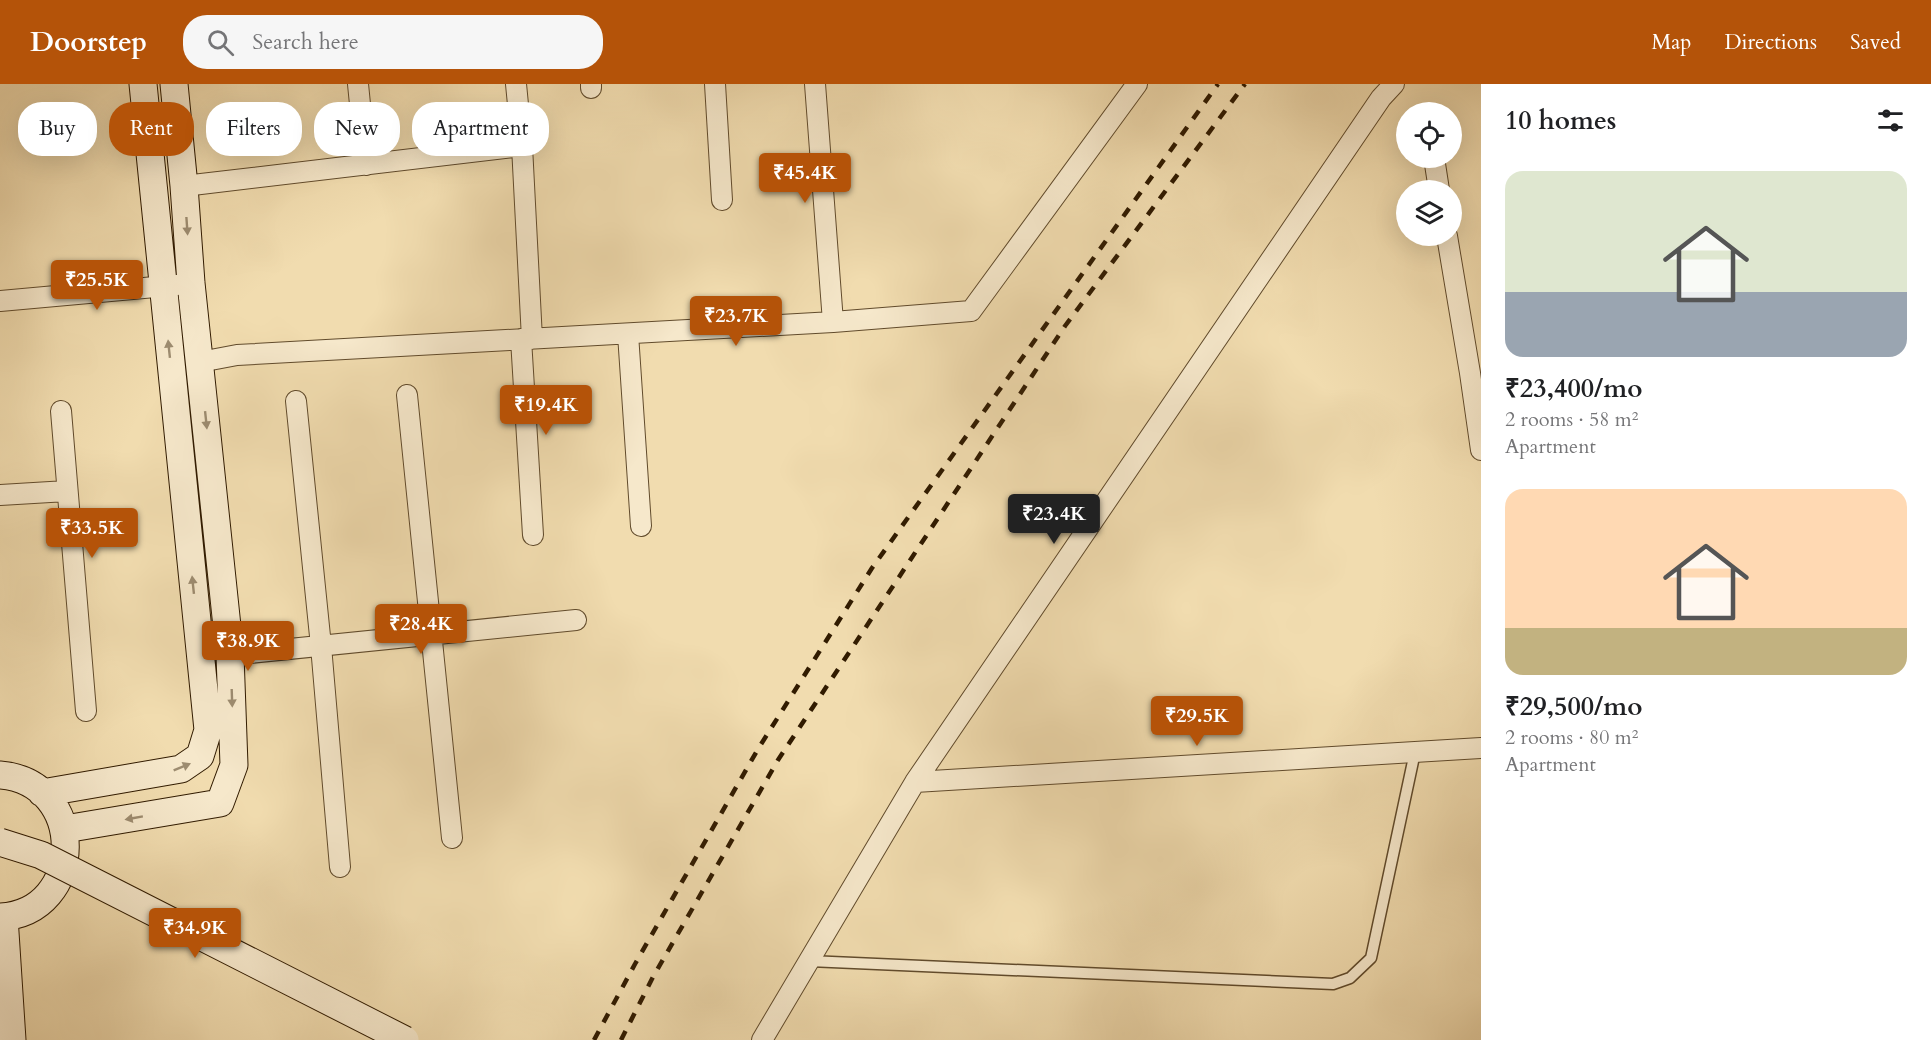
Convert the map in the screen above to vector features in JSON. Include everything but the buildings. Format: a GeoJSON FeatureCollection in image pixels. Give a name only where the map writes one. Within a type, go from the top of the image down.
{"type":"FeatureCollection","features":[{"type":"Feature","properties":{"kind":"street"},"geometry":{"type":"LineString","coordinates":[[42,793],[181,769],[200,756],[208,730],[144,84]]}},
{"type":"Feature","properties":{"kind":"street"},"geometry":{"type":"LineString","coordinates":[[65,829],[219,803],[234,765],[230,655],[191,284],[174,84]]}},
{"type":"Feature","properties":{"kind":"street"},"geometry":{"type":"LineString","coordinates":[[358,84],[366,165]]}},
{"type":"Feature","properties":{"kind":"street"},"geometry":{"type":"LineString","coordinates":[[516,84],[518,102]]}},
{"type":"Feature","properties":{"kind":"street"},"geometry":{"type":"LineString","coordinates":[[715,84],[722,200]]}},
{"type":"Feature","properties":{"kind":"street"},"geometry":{"type":"LineString","coordinates":[[815,84],[833,322]]}},
{"type":"Feature","properties":{"kind":"street"},"geometry":{"type":"LineString","coordinates":[[200,362],[237,355],[833,322],[971,310],[1137,84]]}},
{"type":"Feature","properties":{"kind":"street"},"geometry":{"type":"LineString","coordinates":[[762,1040],[915,782],[1381,98],[1394,84]]}},
{"type":"Feature","properties":{"kind":"street"},"geometry":{"type":"LineString","coordinates":[[184,186],[440,156]]}},
{"type":"Feature","properties":{"kind":"street"},"geometry":{"type":"LineString","coordinates":[[522,156],[533,535]]}},
{"type":"Feature","properties":{"kind":"street"},"geometry":{"type":"LineString","coordinates":[[1449,246],[1476,372],[1481,450]]}},
{"type":"Feature","properties":{"kind":"street"},"geometry":{"type":"LineString","coordinates":[[0,301],[191,284]]}},
{"type":"Feature","properties":{"kind":"street"},"geometry":{"type":"LineString","coordinates":[[628,334],[641,526]]}},
{"type":"Feature","properties":{"kind":"street"},"geometry":{"type":"LineString","coordinates":[[407,395],[452,838]]}},
{"type":"Feature","properties":{"kind":"street"},"geometry":{"type":"LineString","coordinates":[[296,401],[321,646],[340,867]]}},
{"type":"Feature","properties":{"kind":"street"},"geometry":{"type":"LineString","coordinates":[[61,411],[86,711]]}},
{"type":"Feature","properties":{"kind":"street"},"geometry":{"type":"LineString","coordinates":[[0,495],[68,491]]}},
{"type":"Feature","properties":{"kind":"street"},"geometry":{"type":"LineString","coordinates":[[230,655],[576,620]]}},
{"type":"Feature","properties":{"kind":"street"},"geometry":{"type":"LineString","coordinates":[[915,782],[1481,748]]}},
{"type":"Feature","properties":{"kind":"street"},"geometry":{"type":"LineString","coordinates":[[0,775],[14,776],[37,787],[55,806],[65,829],[67,849],[63,869],[54,886],[40,901],[23,912],[2,917],[12,1040]]}},
{"type":"Feature","properties":{"kind":"street"},"geometry":{"type":"LineString","coordinates":[[0,842],[41,855],[405,1040]]}},
{"type":"Feature","properties":{"kind":"lane"},"geometry":{"type":"LineString","coordinates":[[809,961],[1333,984],[1350,978],[1371,958],[1415,752]]}},
{"type":"Feature","properties":{"kind":"railway"},"geometry":{"type":"LineString","coordinates":[[594,1040],[758,749],[872,568],[1218,84]]}},
{"type":"Feature","properties":{"kind":"railway"},"geometry":{"type":"LineString","coordinates":[[621,1040],[653,977],[778,760],[1065,326],[1245,84]]}}]}
